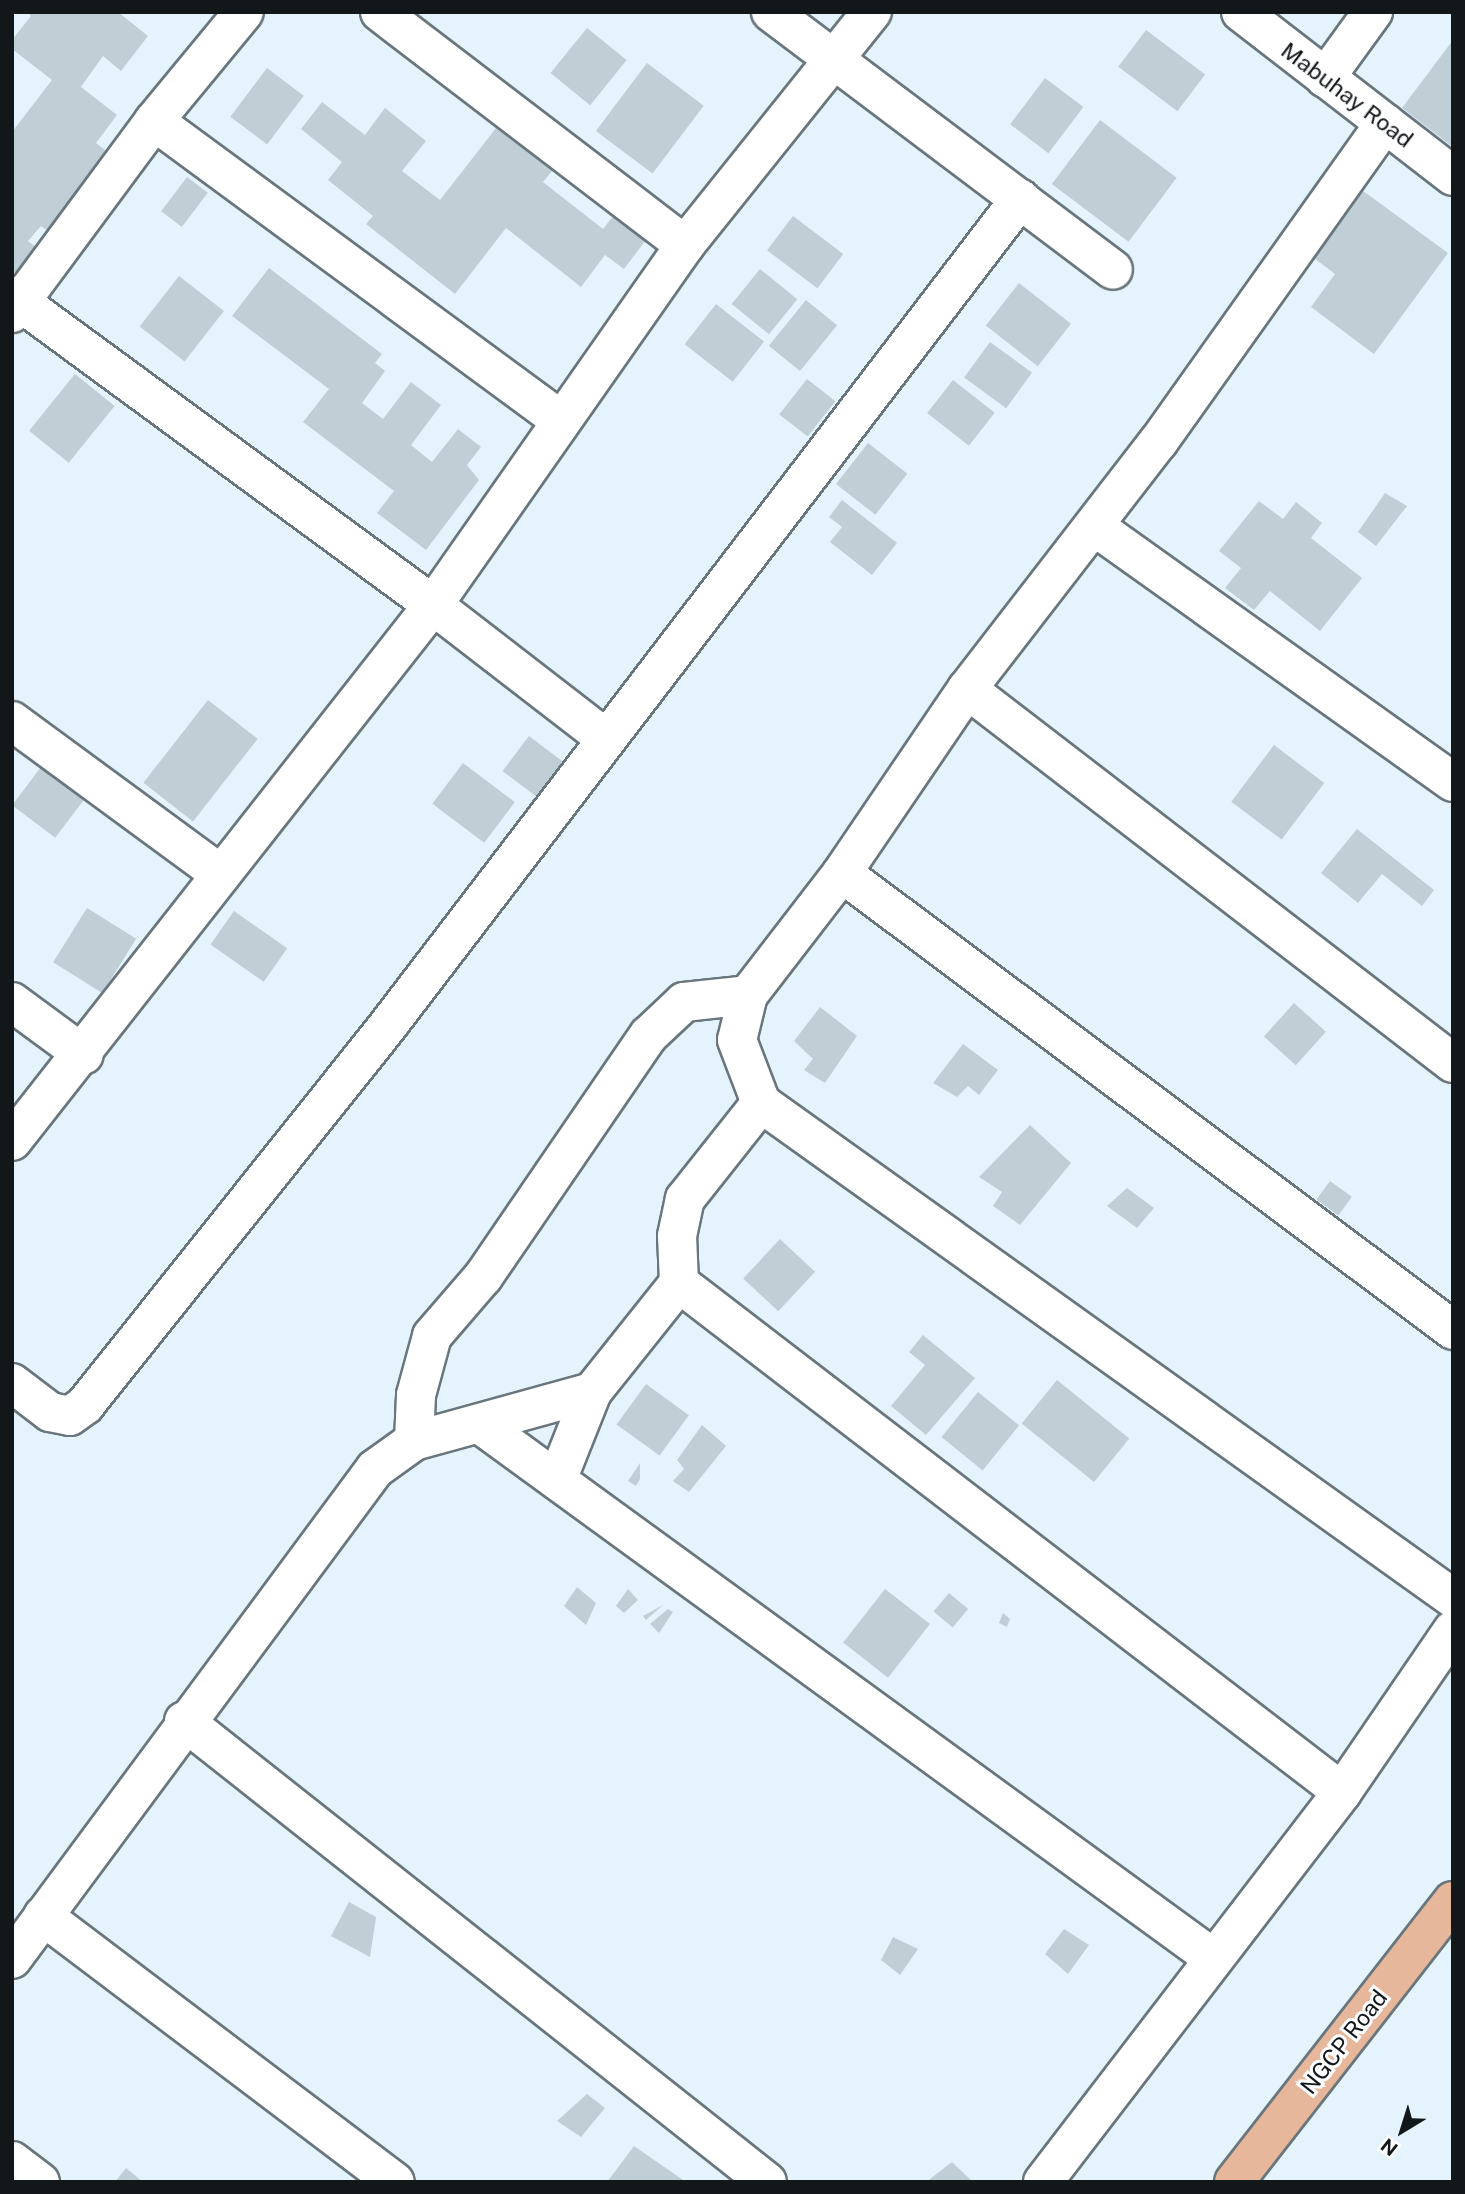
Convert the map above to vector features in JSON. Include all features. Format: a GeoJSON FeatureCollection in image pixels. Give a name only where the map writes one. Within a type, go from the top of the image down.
{"type":"FeatureCollection","features":[{"type":"Feature","properties":{"kind":"main road","name":"NGCP Road"},"geometry":{"type":"LineString","coordinates":[[1242,2178],[1453,1901]]}},
{"type":"Feature","properties":{"kind":"street"},"geometry":{"type":"LineString","coordinates":[[244,12],[154,121],[15,304],[433,605],[605,738]]}},
{"type":"Feature","properties":{"kind":"street"},"geometry":{"type":"LineString","coordinates":[[380,12],[685,245]]}},
{"type":"Feature","properties":{"kind":"street"},"geometry":{"type":"LineString","coordinates":[[771,12],[1113,270]]}},
{"type":"Feature","properties":{"kind":"street"},"geometry":{"type":"LineString","coordinates":[[12,1141],[83,1055],[220,874],[433,605],[559,419],[685,245],[836,61],[872,12]]}},
{"type":"Feature","properties":{"kind":"street","name":"Mabuhay Road"},"geometry":{"type":"LineString","coordinates":[[1241,12],[1453,176]]}},
{"type":"Feature","properties":{"kind":"street"},"geometry":{"type":"LineString","coordinates":[[1325,78],[1373,12]]}},
{"type":"Feature","properties":{"kind":"street"},"geometry":{"type":"LineString","coordinates":[[154,121],[559,419]]}},
{"type":"Feature","properties":{"kind":"street"},"geometry":{"type":"LineString","coordinates":[[1385,123],[1094,526],[967,689],[842,873],[748,995],[737,1040],[761,1103],[1453,1598]]}},
{"type":"Feature","properties":{"kind":"street"},"geometry":{"type":"LineString","coordinates":[[12,1383],[50,1412],[70,1416],[85,1405],[380,1035],[1020,199]]}},
{"type":"Feature","properties":{"kind":"street"},"geometry":{"type":"LineString","coordinates":[[1094,526],[1453,782]]}},
{"type":"Feature","properties":{"kind":"street"},"geometry":{"type":"LineString","coordinates":[[967,689],[1453,1063]]}},
{"type":"Feature","properties":{"kind":"street"},"geometry":{"type":"LineString","coordinates":[[12,721],[220,874]]}},
{"type":"Feature","properties":{"kind":"street"},"geometry":{"type":"LineString","coordinates":[[842,873],[1453,1330]]}},
{"type":"Feature","properties":{"kind":"street"},"geometry":{"type":"LineString","coordinates":[[414,1441],[416,1395],[432,1336],[483,1277],[649,1035],[684,1002],[748,995]]}},
{"type":"Feature","properties":{"kind":"street"},"geometry":{"type":"LineString","coordinates":[[12,1002],[83,1055]]}},
{"type":"Feature","properties":{"kind":"street"},"geometry":{"type":"LineString","coordinates":[[557,1480],[592,1392],[679,1283],[677,1236],[685,1199],[761,1103]]}},
{"type":"Feature","properties":{"kind":"street"},"geometry":{"type":"LineString","coordinates":[[679,1283],[1342,1792]]}},
{"type":"Feature","properties":{"kind":"street"},"geometry":{"type":"LineString","coordinates":[[12,1959],[184,1721],[375,1469],[414,1441],[592,1392]]}},
{"type":"Feature","properties":{"kind":"street"},"geometry":{"type":"LineString","coordinates":[[481,1424],[1213,1958]]}},
{"type":"Feature","properties":{"kind":"street"},"geometry":{"type":"LineString","coordinates":[[1043,2182],[1342,1792],[1453,1630]]}},
{"type":"Feature","properties":{"kind":"street"},"geometry":{"type":"LineString","coordinates":[[184,1721],[767,2182]]}},
{"type":"Feature","properties":{"kind":"street"},"geometry":{"type":"LineString","coordinates":[[43,1916],[395,2182]]}},
{"type":"Feature","properties":{"kind":"street"},"geometry":{"type":"LineString","coordinates":[[12,2161],[40,2182]]}},
{"type":"Feature","properties":{"kind":"building"},"geometry":{"type":"Polygon","coordinates":[[[27,12],[118,12],[148,36],[121,71],[103,56],[81,87],[117,115],[96,143],[114,157],[54,236],[41,226],[28,241],[40,250],[20,275],[12,270],[12,132],[52,80],[12,49],[12,40],[31,16],[27,12]]]}},
{"type":"Feature","properties":{"kind":"building"},"geometry":{"type":"Polygon","coordinates":[[[587,28],[627,60],[590,105],[550,73],[587,28]]]}},
{"type":"Feature","properties":{"kind":"building"},"geometry":{"type":"Polygon","coordinates":[[[1146,30],[1205,75],[1177,111],[1118,67],[1146,30]]]}},
{"type":"Feature","properties":{"kind":"building"},"geometry":{"type":"Polygon","coordinates":[[[1453,40],[1453,147],[1402,108],[1453,40]]]}},
{"type":"Feature","properties":{"kind":"building"},"geometry":{"type":"Polygon","coordinates":[[[647,63],[704,106],[653,174],[596,131],[647,63]]]}},
{"type":"Feature","properties":{"kind":"building"},"geometry":{"type":"Polygon","coordinates":[[[267,68],[304,96],[267,144],[230,117],[267,68]]]}},
{"type":"Feature","properties":{"kind":"building"},"geometry":{"type":"Polygon","coordinates":[[[1045,78],[1083,107],[1048,153],[1010,124],[1045,78]]]}},
{"type":"Feature","properties":{"kind":"building"},"geometry":{"type":"Polygon","coordinates":[[[322,102],[365,135],[385,108],[426,141],[402,171],[440,200],[496,128],[552,171],[543,182],[603,229],[614,215],[646,240],[624,269],[605,255],[581,287],[506,228],[455,294],[366,224],[373,216],[328,180],[342,162],[301,129],[322,102]]]}},
{"type":"Feature","properties":{"kind":"building"},"geometry":{"type":"Polygon","coordinates":[[[1100,120],[1177,178],[1129,242],[1052,184],[1100,120]]]}},
{"type":"Feature","properties":{"kind":"building"},"geometry":{"type":"Polygon","coordinates":[[[187,177],[208,193],[182,227],[161,211],[187,177]]]}},
{"type":"Feature","properties":{"kind":"building"},"geometry":{"type":"Polygon","coordinates":[[[1355,185],[1448,253],[1374,354],[1311,307],[1335,274],[1306,252],[1355,185]]]}},
{"type":"Feature","properties":{"kind":"building"},"geometry":{"type":"Polygon","coordinates":[[[793,216],[843,254],[817,288],[767,250],[793,216]]]}},
{"type":"Feature","properties":{"kind":"building"},"geometry":{"type":"Polygon","coordinates":[[[269,268],[382,354],[375,363],[385,371],[362,403],[383,419],[411,382],[441,405],[411,445],[432,462],[458,429],[481,447],[467,465],[479,480],[426,550],[377,513],[394,491],[303,422],[329,389],[232,316],[269,268]]]}},
{"type":"Feature","properties":{"kind":"building"},"geometry":{"type":"Polygon","coordinates":[[[760,269],[797,299],[769,334],[732,304],[760,269]]]}},
{"type":"Feature","properties":{"kind":"building"},"geometry":{"type":"Polygon","coordinates":[[[179,276],[224,311],[185,362],[140,326],[179,276]]]}},
{"type":"Feature","properties":{"kind":"building"},"geometry":{"type":"Polygon","coordinates":[[[1019,283],[1071,324],[1038,366],[986,326],[1019,283]]]}},
{"type":"Feature","properties":{"kind":"building"},"geometry":{"type":"Polygon","coordinates":[[[806,300],[837,325],[800,371],[769,346],[806,300]]]}},
{"type":"Feature","properties":{"kind":"building"},"geometry":{"type":"Polygon","coordinates":[[[716,304],[764,342],[733,382],[685,344],[716,304]]]}},
{"type":"Feature","properties":{"kind":"building"},"geometry":{"type":"Polygon","coordinates":[[[990,342],[1032,373],[1006,408],[964,378],[990,342]]]}},
{"type":"Feature","properties":{"kind":"building"},"geometry":{"type":"Polygon","coordinates":[[[75,374],[115,406],[69,463],[29,431],[75,374]]]}},
{"type":"Feature","properties":{"kind":"building"},"geometry":{"type":"Polygon","coordinates":[[[807,379],[835,401],[808,437],[779,414],[807,379]]]}},
{"type":"Feature","properties":{"kind":"building"},"geometry":{"type":"Polygon","coordinates":[[[953,380],[995,413],[969,446],[927,413],[953,380]]]}},
{"type":"Feature","properties":{"kind":"building"},"geometry":{"type":"Polygon","coordinates":[[[868,443],[907,474],[875,515],[836,484],[868,443]]]}},
{"type":"Feature","properties":{"kind":"building"},"geometry":{"type":"Polygon","coordinates":[[[1385,493],[1407,506],[1376,546],[1358,532],[1385,493]]]}},
{"type":"Feature","properties":{"kind":"building"},"geometry":{"type":"Polygon","coordinates":[[[842,500],[897,543],[872,575],[830,542],[842,527],[829,517],[842,500]]]}},
{"type":"Feature","properties":{"kind":"building"},"geometry":{"type":"Polygon","coordinates":[[[1259,501],[1283,519],[1296,502],[1322,523],[1311,538],[1362,578],[1320,631],[1270,591],[1254,610],[1225,588],[1241,568],[1219,551],[1259,501]]]}},
{"type":"Feature","properties":{"kind":"building"},"geometry":{"type":"Polygon","coordinates":[[[208,700],[258,739],[193,822],[143,783],[208,700]]]}},
{"type":"Feature","properties":{"kind":"building"},"geometry":{"type":"Polygon","coordinates":[[[529,736],[566,764],[539,799],[503,771],[529,736]]]}},
{"type":"Feature","properties":{"kind":"building"},"geometry":{"type":"Polygon","coordinates":[[[1274,745],[1324,783],[1282,840],[1231,802],[1274,745]]]}},
{"type":"Feature","properties":{"kind":"building"},"geometry":{"type":"Polygon","coordinates":[[[44,763],[87,795],[55,838],[12,805],[44,763]]]}},
{"type":"Feature","properties":{"kind":"building"},"geometry":{"type":"Polygon","coordinates":[[[463,763],[515,802],[484,843],[432,804],[463,763]]]}},
{"type":"Feature","properties":{"kind":"building"},"geometry":{"type":"Polygon","coordinates":[[[1357,829],[1434,890],[1422,906],[1382,874],[1358,903],[1321,873],[1357,829]]]}},
{"type":"Feature","properties":{"kind":"building"},"geometry":{"type":"Polygon","coordinates":[[[87,908],[136,939],[102,993],[53,962],[87,908]]]}},
{"type":"Feature","properties":{"kind":"building"},"geometry":{"type":"Polygon","coordinates":[[[234,911],[287,948],[264,982],[210,945],[234,911]]]}},
{"type":"Feature","properties":{"kind":"building"},"geometry":{"type":"Polygon","coordinates":[[[1294,1003],[1326,1032],[1296,1065],[1264,1036],[1294,1003]]]}},
{"type":"Feature","properties":{"kind":"building"},"geometry":{"type":"Polygon","coordinates":[[[820,1007],[857,1036],[825,1083],[804,1070],[813,1059],[794,1041],[820,1007]]]}},
{"type":"Feature","properties":{"kind":"building"},"geometry":{"type":"Polygon","coordinates":[[[963,1044],[998,1070],[979,1095],[968,1086],[957,1097],[933,1083],[963,1044]]]}},
{"type":"Feature","properties":{"kind":"building"},"geometry":{"type":"Polygon","coordinates":[[[1030,1125],[1071,1163],[1020,1225],[993,1206],[1002,1192],[979,1177],[1030,1125]]]}},
{"type":"Feature","properties":{"kind":"building"},"geometry":{"type":"Polygon","coordinates":[[[1330,1181],[1352,1197],[1338,1215],[1316,1200],[1330,1181]]]}},
{"type":"Feature","properties":{"kind":"building"},"geometry":{"type":"Polygon","coordinates":[[[1127,1188],[1154,1208],[1137,1228],[1107,1206],[1127,1188]]]}},
{"type":"Feature","properties":{"kind":"building"},"geometry":{"type":"Polygon","coordinates":[[[780,1239],[815,1272],[778,1311],[743,1278],[780,1239]]]}},
{"type":"Feature","properties":{"kind":"building"},"geometry":{"type":"Polygon","coordinates":[[[923,1335],[975,1378],[926,1435],[891,1406],[925,1365],[909,1352],[923,1335]]]}},
{"type":"Feature","properties":{"kind":"building"},"geometry":{"type":"Polygon","coordinates":[[[1057,1380],[1129,1439],[1094,1482],[1022,1424],[1057,1380]]]}},
{"type":"Feature","properties":{"kind":"building"},"geometry":{"type":"Polygon","coordinates":[[[646,1384],[689,1415],[659,1456],[617,1424],[646,1384]]]}},
{"type":"Feature","properties":{"kind":"building"},"geometry":{"type":"Polygon","coordinates":[[[978,1392],[1019,1425],[983,1470],[941,1437],[978,1392]]]}},
{"type":"Feature","properties":{"kind":"building"},"geometry":{"type":"Polygon","coordinates":[[[702,1425],[726,1446],[689,1492],[673,1481],[684,1469],[677,1460],[702,1425]]]}},
{"type":"Feature","properties":{"kind":"building"},"geometry":{"type":"Polygon","coordinates":[[[640,1463],[640,1479],[636,1486],[628,1481],[640,1463]]]}},
{"type":"Feature","properties":{"kind":"building"},"geometry":{"type":"Polygon","coordinates":[[[577,1587],[596,1603],[586,1625],[564,1606],[577,1587]]]}},
{"type":"Feature","properties":{"kind":"building"},"geometry":{"type":"Polygon","coordinates":[[[628,1589],[638,1600],[624,1613],[616,1606],[628,1589]]]}},
{"type":"Feature","properties":{"kind":"building"},"geometry":{"type":"Polygon","coordinates":[[[885,1589],[930,1624],[888,1678],[843,1643],[885,1589]]]}},
{"type":"Feature","properties":{"kind":"building"},"geometry":{"type":"Polygon","coordinates":[[[949,1593],[968,1609],[953,1627],[934,1611],[949,1593]]]}},
{"type":"Feature","properties":{"kind":"building"},"geometry":{"type":"Polygon","coordinates":[[[663,1605],[646,1620],[643,1616],[663,1605]]]}},
{"type":"Feature","properties":{"kind":"building"},"geometry":{"type":"Polygon","coordinates":[[[668,1609],[673,1612],[659,1633],[650,1624],[668,1609]]]}},
{"type":"Feature","properties":{"kind":"building"},"geometry":{"type":"Polygon","coordinates":[[[1003,1613],[1010,1619],[1007,1627],[999,1623],[1003,1613]]]}},
{"type":"Feature","properties":{"kind":"building"},"geometry":{"type":"Polygon","coordinates":[[[349,1902],[376,1917],[370,1957],[331,1936],[349,1902]]]}},
{"type":"Feature","properties":{"kind":"building"},"geometry":{"type":"Polygon","coordinates":[[[1064,1929],[1089,1945],[1068,1974],[1045,1954],[1064,1929]]]}},
{"type":"Feature","properties":{"kind":"building"},"geometry":{"type":"Polygon","coordinates":[[[893,1937],[918,1949],[900,1975],[881,1960],[893,1937]]]}},
{"type":"Feature","properties":{"kind":"building"},"geometry":{"type":"Polygon","coordinates":[[[587,2094],[605,2108],[581,2137],[557,2121],[587,2094]]]}},
{"type":"Feature","properties":{"kind":"building"},"geometry":{"type":"Polygon","coordinates":[[[634,2146],[686,2182],[607,2182],[634,2146]]]}},
{"type":"Feature","properties":{"kind":"building"},"geometry":{"type":"Polygon","coordinates":[[[952,2162],[973,2182],[926,2182],[952,2162]]]}},
{"type":"Feature","properties":{"kind":"building"},"geometry":{"type":"Polygon","coordinates":[[[126,2168],[143,2182],[115,2182],[126,2168]]]}}]}
